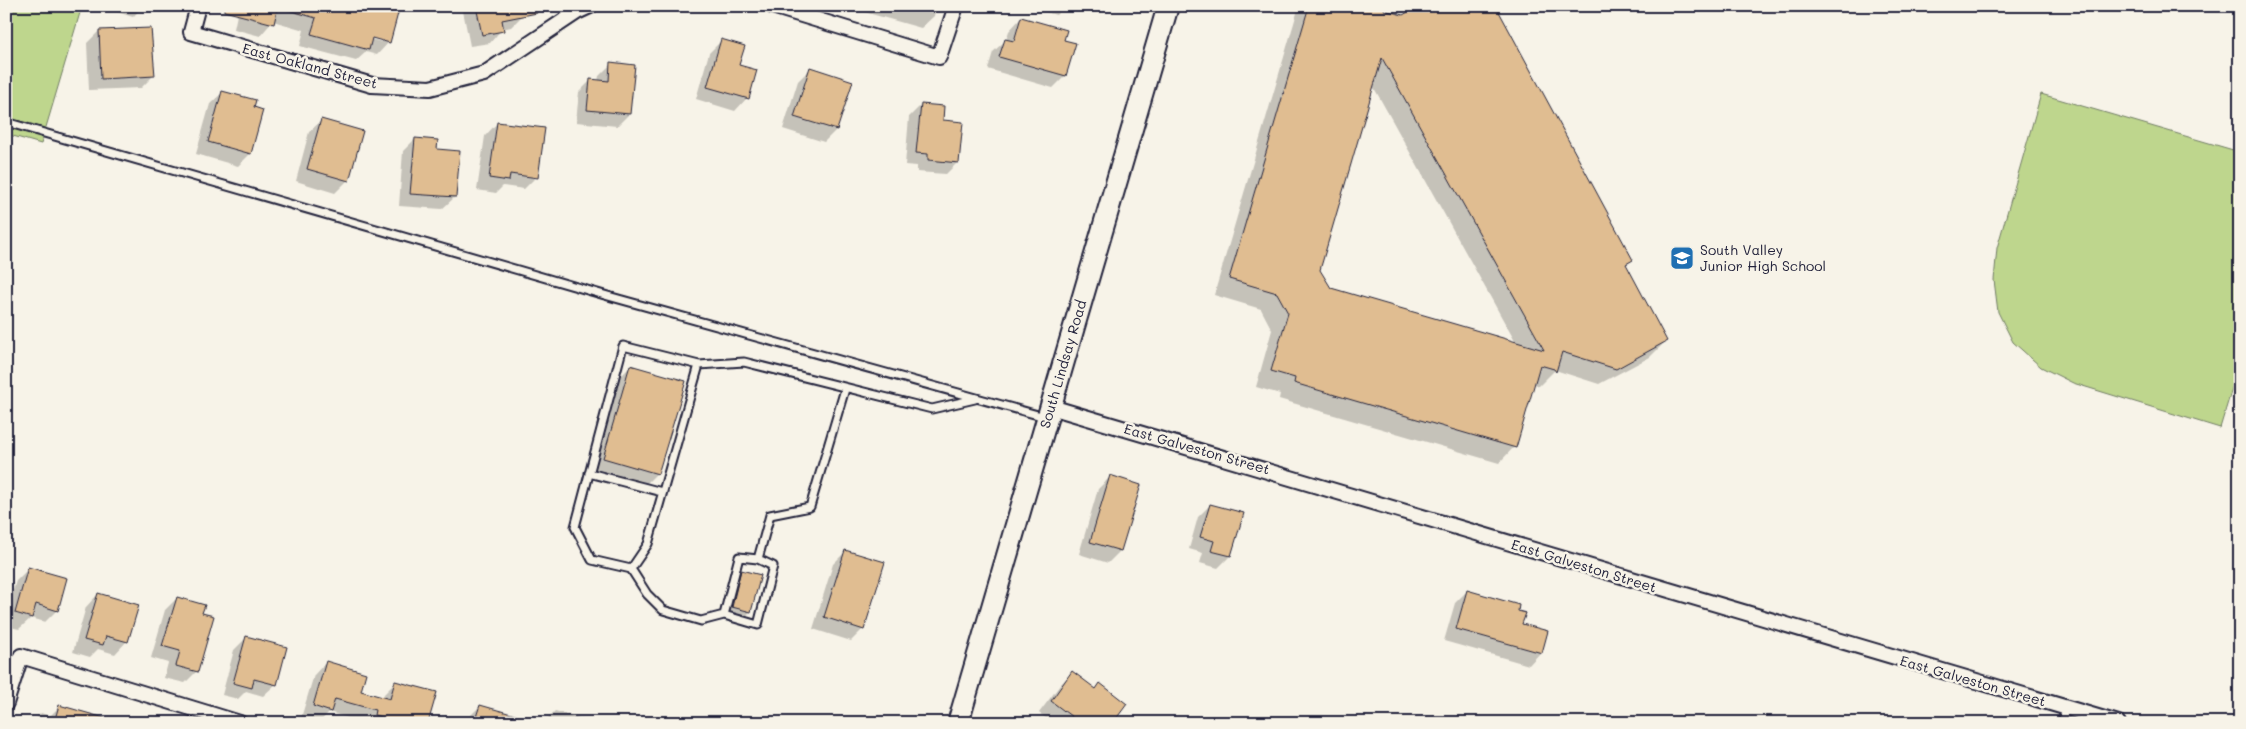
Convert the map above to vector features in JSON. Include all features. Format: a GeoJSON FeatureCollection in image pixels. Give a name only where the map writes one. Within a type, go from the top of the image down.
{"type":"FeatureCollection","features":[{"type":"Feature","properties":{"kind":"main road","name":"South Lindsay Road"},"geometry":{"type":"LineString","coordinates":[[958,723],[1168,6]]}},
{"type":"Feature","properties":{"kind":"street","name":"East Oakland Street"},"geometry":{"type":"LineString","coordinates":[[198,6],[191,32],[372,85],[430,88],[484,74],[577,12],[590,6]]}},
{"type":"Feature","properties":{"kind":"street"},"geometry":{"type":"LineString","coordinates":[[772,6],[939,58],[956,6]]}},
{"type":"Feature","properties":{"kind":"street","name":"East Galveston Street"},"geometry":{"type":"LineString","coordinates":[[1050,412],[1279,473],[1623,578],[2118,723]]}},
{"type":"Feature","properties":{"kind":"street"},"geometry":{"type":"LineString","coordinates":[[6,704],[21,656],[240,723]]}},
{"type":"Feature","properties":{"kind":"lane"},"geometry":{"type":"LineString","coordinates":[[6,122],[590,290],[978,399],[1050,412]]}},
{"type":"Feature","properties":{"kind":"lane"},"geometry":{"type":"LineString","coordinates":[[724,615],[739,557],[758,559],[773,566],[758,625],[724,615],[701,621],[663,610],[647,594],[631,569],[592,560],[575,527],[623,346],[699,365],[744,362],[845,389],[932,409],[978,399]]}},
{"type":"Feature","properties":{"kind":"lane"},"geometry":{"type":"LineString","coordinates":[[631,569],[648,544],[699,365]]}},
{"type":"Feature","properties":{"kind":"lane"},"geometry":{"type":"LineString","coordinates":[[758,559],[770,515],[810,507],[845,389]]}},
{"type":"Feature","properties":{"kind":"lane"},"geometry":{"type":"LineString","coordinates":[[589,473],[662,492]]}},
{"type":"Feature","properties":{"kind":"lane"},"geometry":{"type":"LineString","coordinates":[[2062,723],[2066,708]]}},
{"type":"Feature","properties":{"kind":"green space"},"geometry":{"type":"Polygon","coordinates":[[[6,6],[82,6],[41,144],[6,134],[6,6]]]}},
{"type":"Feature","properties":{"kind":"green space"},"geometry":{"type":"Polygon","coordinates":[[[2041,94],[2240,152],[2240,362],[2220,428],[2073,383],[2041,367],[2013,342],[1998,312],[1994,280],[1997,248],[2041,94]]]}},
{"type":"Feature","properties":{"kind":"building"},"geometry":{"type":"Polygon","coordinates":[[[224,6],[278,6],[274,24],[224,11],[224,6]]]}},
{"type":"Feature","properties":{"kind":"building"},"geometry":{"type":"Polygon","coordinates":[[[288,6],[400,6],[390,43],[372,38],[369,50],[311,34],[316,18],[288,10],[288,6]]]}},
{"type":"Feature","properties":{"kind":"building"},"geometry":{"type":"Polygon","coordinates":[[[476,6],[536,6],[537,13],[502,20],[504,31],[482,35],[476,6]]]}},
{"type":"Feature","properties":{"kind":"building"},"geometry":{"type":"Polygon","coordinates":[[[1309,6],[1385,6],[1384,10],[1403,15],[1418,6],[1496,6],[1633,260],[1626,264],[1667,341],[1616,369],[1562,352],[1556,372],[1554,369],[1540,365],[1516,448],[1294,383],[1295,378],[1271,371],[1288,313],[1277,293],[1229,279],[1309,6]],[[1382,58],[1320,270],[1331,288],[1544,350],[1382,58]]]}},
{"type":"Feature","properties":{"kind":"building"},"geometry":{"type":"Polygon","coordinates":[[[1021,17],[1067,30],[1064,40],[1076,43],[1066,76],[999,57],[1005,39],[1014,41],[1021,17]]]}},
{"type":"Feature","properties":{"kind":"building"},"geometry":{"type":"Polygon","coordinates":[[[151,28],[155,76],[101,79],[99,30],[151,28]]]}},
{"type":"Feature","properties":{"kind":"building"},"geometry":{"type":"Polygon","coordinates":[[[721,39],[745,46],[739,65],[757,70],[749,99],[707,87],[721,39]]]}},
{"type":"Feature","properties":{"kind":"building"},"geometry":{"type":"Polygon","coordinates":[[[610,62],[635,65],[630,114],[587,110],[590,79],[609,81],[610,62]]]}},
{"type":"Feature","properties":{"kind":"building"},"geometry":{"type":"Polygon","coordinates":[[[810,67],[853,81],[837,130],[794,117],[810,67]]]}},
{"type":"Feature","properties":{"kind":"building"},"geometry":{"type":"Polygon","coordinates":[[[222,91],[256,100],[254,107],[263,110],[251,154],[208,142],[222,91]]]}},
{"type":"Feature","properties":{"kind":"building"},"geometry":{"type":"Polygon","coordinates":[[[921,104],[944,106],[943,120],[963,122],[959,163],[928,160],[928,154],[916,153],[921,104]]]}},
{"type":"Feature","properties":{"kind":"building"},"geometry":{"type":"Polygon","coordinates":[[[321,119],[363,131],[349,181],[307,169],[321,119]]]}},
{"type":"Feature","properties":{"kind":"building"},"geometry":{"type":"Polygon","coordinates":[[[497,122],[545,128],[538,178],[510,174],[509,181],[489,178],[497,122]]]}},
{"type":"Feature","properties":{"kind":"building"},"geometry":{"type":"Polygon","coordinates":[[[415,138],[438,140],[437,149],[460,151],[456,197],[410,194],[415,138]]]}},
{"type":"Feature","properties":{"kind":"building"},"geometry":{"type":"Polygon","coordinates":[[[630,365],[686,381],[658,474],[603,458],[630,365]]]}},
{"type":"Feature","properties":{"kind":"building"},"geometry":{"type":"Polygon","coordinates":[[[1110,475],[1141,485],[1121,551],[1090,542],[1110,475]]]}},
{"type":"Feature","properties":{"kind":"building"},"geometry":{"type":"Polygon","coordinates":[[[1210,504],[1244,513],[1231,556],[1211,551],[1214,541],[1200,537],[1210,504]]]}},
{"type":"Feature","properties":{"kind":"building"},"geometry":{"type":"Polygon","coordinates":[[[845,550],[885,562],[864,630],[824,617],[845,550]]]}},
{"type":"Feature","properties":{"kind":"building"},"geometry":{"type":"Polygon","coordinates":[[[28,567],[67,578],[58,611],[36,604],[32,618],[15,613],[28,567]]]}},
{"type":"Feature","properties":{"kind":"building"},"geometry":{"type":"Polygon","coordinates":[[[741,570],[761,575],[751,612],[732,607],[741,570]]]}},
{"type":"Feature","properties":{"kind":"building"},"geometry":{"type":"Polygon","coordinates":[[[1467,590],[1519,605],[1518,611],[1526,613],[1522,624],[1548,631],[1542,653],[1456,629],[1467,590]]]}},
{"type":"Feature","properties":{"kind":"building"},"geometry":{"type":"Polygon","coordinates":[[[98,593],[139,605],[128,642],[106,636],[103,645],[84,640],[98,593]]]}},
{"type":"Feature","properties":{"kind":"building"},"geometry":{"type":"Polygon","coordinates":[[[177,597],[205,605],[202,613],[214,616],[198,672],[176,666],[180,651],[162,646],[177,597]]]}},
{"type":"Feature","properties":{"kind":"building"},"geometry":{"type":"Polygon","coordinates":[[[246,636],[287,647],[277,685],[254,679],[252,688],[233,683],[246,636]]]}},
{"type":"Feature","properties":{"kind":"building"},"geometry":{"type":"Polygon","coordinates":[[[326,661],[366,673],[361,691],[390,699],[395,681],[437,692],[428,723],[384,723],[385,718],[374,715],[375,710],[335,699],[331,712],[313,706],[326,661]]]}},
{"type":"Feature","properties":{"kind":"building"},"geometry":{"type":"Polygon","coordinates":[[[1072,671],[1096,689],[1100,683],[1127,704],[1113,723],[1080,723],[1051,701],[1072,671]]]}},
{"type":"Feature","properties":{"kind":"building"},"geometry":{"type":"Polygon","coordinates":[[[59,705],[108,719],[108,723],[54,723],[59,705]]]}},
{"type":"Feature","properties":{"kind":"building"},"geometry":{"type":"Polygon","coordinates":[[[480,705],[529,719],[528,723],[474,723],[480,705]]]}},
{"type":"Feature","properties":{"kind":"place","name":"South Valley Junior High School"},"geometry":{"type":"Point","coordinates":[1682,258]}}]}
